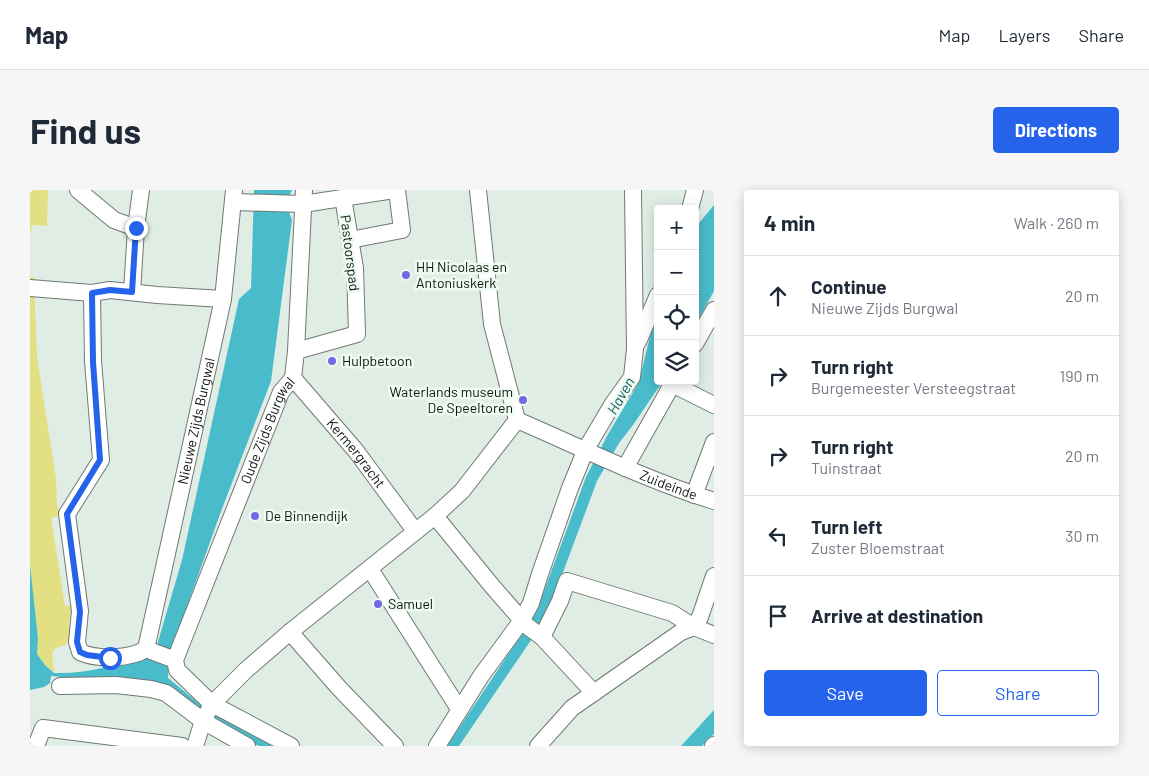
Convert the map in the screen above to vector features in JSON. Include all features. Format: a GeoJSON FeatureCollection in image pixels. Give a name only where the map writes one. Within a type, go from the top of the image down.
{"type":"FeatureCollection","features":[{"type":"Feature","properties":{"kind":"street"},"geometry":{"type":"LineString","coordinates":[[78,190],[114,220],[136,228]]}},
{"type":"Feature","properties":{"kind":"street"},"geometry":{"type":"LineString","coordinates":[[132,292],[136,228],[141,190]]}},
{"type":"Feature","properties":{"kind":"street"},"geometry":{"type":"LineString","coordinates":[[237,198],[343,198],[396,190],[402,230],[350,240]]}},
{"type":"Feature","properties":{"kind":"street"},"geometry":{"type":"LineString","coordinates":[[195,746],[203,722],[212,704],[246,670],[290,632],[435,516],[462,491],[517,420],[492,324],[478,190]]}},
{"type":"Feature","properties":{"kind":"street"},"geometry":{"type":"LineString","coordinates":[[532,629],[531,603],[570,488],[591,451],[612,405],[632,377],[636,349],[633,190]]}},
{"type":"Feature","properties":{"kind":"street"},"geometry":{"type":"LineString","coordinates":[[691,205],[695,190]]}},
{"type":"Feature","properties":{"kind":"street","name":"Nieuwe Zijds Burgwal"},"geometry":{"type":"LineString","coordinates":[[162,655],[223,299],[237,198]]}},
{"type":"Feature","properties":{"kind":"street","name":"Pastoorspad"},"geometry":{"type":"LineString","coordinates":[[296,352],[357,334],[355,268],[343,198]]}},
{"type":"Feature","properties":{"kind":"street","name":"Oude Zijds Burgwal"},"geometry":{"type":"LineString","coordinates":[[162,655],[281,392],[292,378],[296,352],[300,199]]}},
{"type":"Feature","properties":{"kind":"street"},"geometry":{"type":"LineString","coordinates":[[30,288],[92,293],[110,290],[223,299]]}},
{"type":"Feature","properties":{"kind":"street"},"geometry":{"type":"LineString","coordinates":[[92,293],[93,362],[100,460],[67,514],[80,612],[77,642],[80,652],[87,655],[110,658],[140,654],[162,655],[212,704],[291,746]]}},
{"type":"Feature","properties":{"kind":"street"},"geometry":{"type":"LineString","coordinates":[[636,349],[654,305]]}},
{"type":"Feature","properties":{"kind":"street"},"geometry":{"type":"LineString","coordinates":[[697,340],[714,310]]}},
{"type":"Feature","properties":{"kind":"street","name":"Kermergracht"},"geometry":{"type":"LineString","coordinates":[[292,378],[356,451],[415,531]]}},
{"type":"Feature","properties":{"kind":"street"},"geometry":{"type":"LineString","coordinates":[[618,464],[672,385]]}},
{"type":"Feature","properties":{"kind":"street"},"geometry":{"type":"LineString","coordinates":[[677,385],[714,405]]}},
{"type":"Feature","properties":{"kind":"street","name":"Zuideinde"},"geometry":{"type":"LineString","coordinates":[[517,420],[618,464],[714,502]]}},
{"type":"Feature","properties":{"kind":"street"},"geometry":{"type":"LineString","coordinates":[[694,495],[714,442]]}},
{"type":"Feature","properties":{"kind":"street"},"geometry":{"type":"LineString","coordinates":[[435,516],[492,586],[594,693]]}},
{"type":"Feature","properties":{"kind":"street"},"geometry":{"type":"LineString","coordinates":[[370,569],[459,709]]}},
{"type":"Feature","properties":{"kind":"street"},"geometry":{"type":"LineString","coordinates":[[705,631],[700,617],[714,576]]}},
{"type":"Feature","properties":{"kind":"street"},"geometry":{"type":"LineString","coordinates":[[436,746],[480,676],[560,602],[567,581],[672,613],[705,631]]}},
{"type":"Feature","properties":{"kind":"street"},"geometry":{"type":"LineString","coordinates":[[538,746],[572,708],[682,632],[705,631]]}},
{"type":"Feature","properties":{"kind":"street"},"geometry":{"type":"LineString","coordinates":[[290,632],[339,688],[396,746]]}},
{"type":"Feature","properties":{"kind":"street"},"geometry":{"type":"LineString","coordinates":[[60,686],[116,685],[151,689],[166,693],[203,722],[247,746]]}},
{"type":"Feature","properties":{"kind":"street"},"geometry":{"type":"LineString","coordinates":[[36,746],[43,728],[182,746]]}},
{"type":"Feature","properties":{"kind":"shaded area"},"geometry":{"type":"Polygon","coordinates":[[[30,190],[48,190],[47,226],[32,225],[30,237],[30,190]]]}},
{"type":"Feature","properties":{"kind":"shaded area"},"geometry":{"type":"Polygon","coordinates":[[[30,277],[34,277],[37,357],[56,478],[57,506],[60,512],[59,516],[51,518],[65,606],[75,606],[69,619],[69,633],[72,637],[65,645],[56,648],[52,653],[54,673],[37,654],[38,638],[30,565],[30,277]]]}},
{"type":"Feature","properties":{"kind":"water"},"geometry":{"type":"Polygon","coordinates":[[[254,190],[292,190],[288,205],[292,220],[271,381],[220,514],[169,657],[168,678],[207,710],[282,746],[259,746],[234,733],[164,688],[51,676],[50,683],[44,687],[30,690],[30,565],[38,638],[37,654],[54,673],[79,672],[105,667],[155,652],[182,560],[239,299],[251,288],[254,190]]]}},
{"type":"Feature","properties":{"kind":"water"},"geometry":{"type":"Polygon","coordinates":[[[714,205],[714,291],[699,318],[699,250],[699,223],[714,205]]]}},
{"type":"Feature","properties":{"kind":"water"},"geometry":{"type":"Polygon","coordinates":[[[654,323],[654,385],[660,385],[619,443],[597,481],[546,618],[459,746],[447,746],[536,613],[586,477],[607,436],[639,382],[654,323]]]}},
{"type":"Feature","properties":{"kind":"water"},"geometry":{"type":"Polygon","coordinates":[[[714,710],[714,734],[702,746],[681,746],[714,710]]]}},
{"type":"Feature","properties":{"kind":"place","name":"HH Nicolaas en Antoniuskerk"},"geometry":{"type":"Point","coordinates":[406,275]}},
{"type":"Feature","properties":{"kind":"place","name":"Hulpbetoon"},"geometry":{"type":"Point","coordinates":[332,361]}},
{"type":"Feature","properties":{"kind":"place","name":"Waterlands museum De Speeltoren"},"geometry":{"type":"Point","coordinates":[523,400]}},
{"type":"Feature","properties":{"kind":"place","name":"De Binnendijk"},"geometry":{"type":"Point","coordinates":[255,516]}},
{"type":"Feature","properties":{"kind":"place","name":"Samuel"},"geometry":{"type":"Point","coordinates":[378,604]}},
{"type":"Feature","properties":{"kind":"route"},"geometry":{"type":"LineString","coordinates":[[110,658],[87,655],[80,652],[77,642],[80,612],[67,514],[100,460],[93,362],[92,293],[110,290],[132,292],[136,228]]}},
{"type":"Feature","properties":{"kind":"water label","name":"Haven"},"geometry":{"type":"Point","coordinates":[621,396]}}]}
